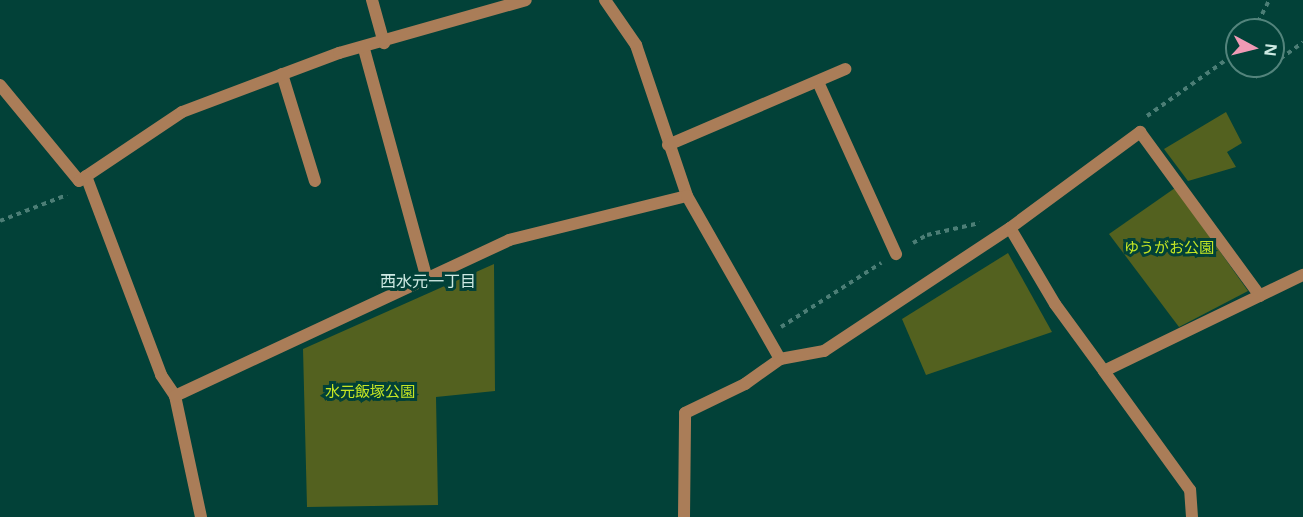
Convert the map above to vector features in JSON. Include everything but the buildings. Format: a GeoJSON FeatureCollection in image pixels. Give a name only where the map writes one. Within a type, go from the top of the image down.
{"type":"FeatureCollection","features":[{"type":"Feature","properties":{"kind":"street"},"geometry":{"type":"LineString","coordinates":[[372,0],[384,43]]}},
{"type":"Feature","properties":{"kind":"street"},"geometry":{"type":"LineString","coordinates":[[83,178],[182,112],[282,74],[526,0]]}},
{"type":"Feature","properties":{"kind":"street"},"geometry":{"type":"LineString","coordinates":[[605,0],[636,45],[687,196],[780,359]]}},
{"type":"Feature","properties":{"kind":"street"},"geometry":{"type":"LineString","coordinates":[[364,49],[428,280]]}},
{"type":"Feature","properties":{"kind":"street"},"geometry":{"type":"LineString","coordinates":[[668,145],[845,69]]}},
{"type":"Feature","properties":{"kind":"street"},"geometry":{"type":"LineString","coordinates":[[282,74],[315,181]]}},
{"type":"Feature","properties":{"kind":"street"},"geometry":{"type":"LineString","coordinates":[[818,82],[896,254]]}},
{"type":"Feature","properties":{"kind":"street"},"geometry":{"type":"LineString","coordinates":[[0,85],[83,178],[161,375],[175,396],[201,517]]}},
{"type":"Feature","properties":{"kind":"street"},"geometry":{"type":"LineString","coordinates":[[684,517],[685,413],[745,384],[780,359],[824,351],[1010,228],[1140,132],[1260,296]]}},
{"type":"Feature","properties":{"kind":"street"},"geometry":{"type":"LineString","coordinates":[[175,396],[428,280],[509,240],[687,196]]}},
{"type":"Feature","properties":{"kind":"street"},"geometry":{"type":"LineString","coordinates":[[1010,228],[1055,304],[1190,490],[1192,517]]}},
{"type":"Feature","properties":{"kind":"street"},"geometry":{"type":"LineString","coordinates":[[1104,371],[1303,275]]}},
{"type":"Feature","properties":{"kind":"path"},"geometry":{"type":"LineString","coordinates":[[1260,18],[1269,0]]}},
{"type":"Feature","properties":{"kind":"path"},"geometry":{"type":"LineString","coordinates":[[1285,55],[1303,42]]}},
{"type":"Feature","properties":{"kind":"path"},"geometry":{"type":"LineString","coordinates":[[1140,132],[1141,120],[1225,60]]}},
{"type":"Feature","properties":{"kind":"path"},"geometry":{"type":"LineString","coordinates":[[0,221],[68,195],[83,178]]}},
{"type":"Feature","properties":{"kind":"green space"},"geometry":{"type":"Polygon","coordinates":[[[1226,112],[1242,143],[1227,152],[1236,167],[1188,181],[1164,149],[1226,112]]]}},
{"type":"Feature","properties":{"kind":"green space","name":"ゆうがお公園"},"geometry":{"type":"Polygon","coordinates":[[[1175,188],[1248,291],[1179,327],[1109,234],[1175,188]]]}},
{"type":"Feature","properties":{"kind":"green space"},"geometry":{"type":"Polygon","coordinates":[[[1008,253],[1052,332],[926,375],[902,319],[1008,253]]]}},
{"type":"Feature","properties":{"kind":"green space","name":"水元飯塚公園"},"geometry":{"type":"Polygon","coordinates":[[[494,264],[495,391],[436,397],[438,505],[307,507],[303,349],[494,264]]]}},
{"type":"Feature","properties":{"kind":"district","name":"西水元一丁目"},"geometry":{"type":"Point","coordinates":[428,281]}}]}
